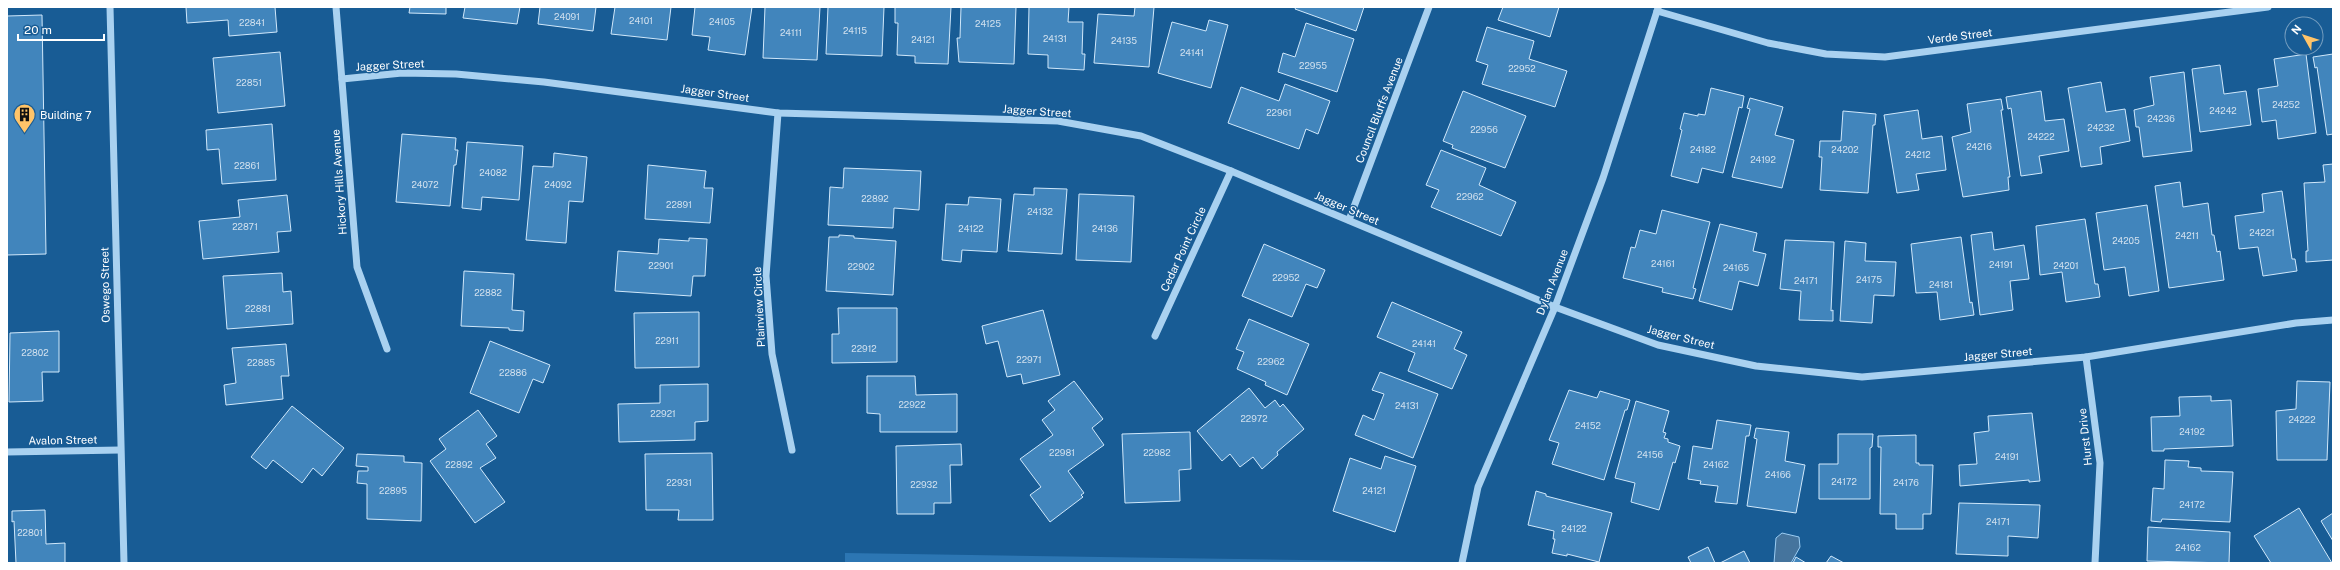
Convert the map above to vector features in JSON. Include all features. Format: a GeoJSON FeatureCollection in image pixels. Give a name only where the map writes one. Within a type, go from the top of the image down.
{"type":"FeatureCollection","features":[{"type":"Feature","properties":{"kind":"street","name":"Oswego Street"},"geometry":{"type":"LineString","coordinates":[[110,7],[124,563]]}},
{"type":"Feature","properties":{"kind":"street","name":"Hickory Hills Avenue"},"geometry":{"type":"LineString","coordinates":[[336,7],[357,267],[387,349]]}},
{"type":"Feature","properties":{"kind":"street","name":"Council Bluffs Avenue"},"geometry":{"type":"LineString","coordinates":[[1349,220],[1429,7]]}},
{"type":"Feature","properties":{"kind":"street","name":"Verde Street"},"geometry":{"type":"LineString","coordinates":[[1658,9],[1768,43],[1826,54],[1885,57],[2268,7]]}},
{"type":"Feature","properties":{"kind":"street","name":"Dylan Avenue"},"geometry":{"type":"LineString","coordinates":[[1462,563],[1478,487],[1556,307],[1603,178],[1658,9]]}},
{"type":"Feature","properties":{"kind":"street","name":"Jagger Street"},"geometry":{"type":"LineString","coordinates":[[342,79],[402,73],[456,74],[544,82],[778,113],[1058,122],[1141,136],[1231,171],[1556,307],[1658,345],[1756,366],[1862,377],[2086,357],[2296,323],[2333,320]]}},
{"type":"Feature","properties":{"kind":"street","name":"Plainview Circle"},"geometry":{"type":"LineString","coordinates":[[778,113],[766,276],[772,354],[792,450]]}},
{"type":"Feature","properties":{"kind":"street","name":"Cedar Point Circle"},"geometry":{"type":"LineString","coordinates":[[1155,336],[1231,171]]}},
{"type":"Feature","properties":{"kind":"street","name":"Hurst Drive"},"geometry":{"type":"LineString","coordinates":[[2086,357],[2100,463],[2095,563]]}},
{"type":"Feature","properties":{"kind":"street","name":"Avalon Street"},"geometry":{"type":"LineString","coordinates":[[7,452],[120,450]]}},
{"type":"Feature","properties":{"kind":"shaded area"},"geometry":{"type":"Polygon","coordinates":[[[1782,533],[1799,537],[1800,547],[1791,563],[1774,563],[1776,538],[1782,533]]]}},
{"type":"Feature","properties":{"kind":"shaded area"},"geometry":{"type":"Polygon","coordinates":[[[845,553],[1430,562],[845,563],[845,553]]]}},
{"type":"Feature","properties":{"kind":"building"},"geometry":{"type":"Polygon","coordinates":[[[186,7],[275,7],[277,32],[229,36],[228,20],[187,23],[186,7]]]}},
{"type":"Feature","properties":{"kind":"building"},"geometry":{"type":"Polygon","coordinates":[[[410,7],[446,7],[446,14],[409,13],[410,7]]]}},
{"type":"Feature","properties":{"kind":"building"},"geometry":{"type":"Polygon","coordinates":[[[465,7],[520,7],[517,24],[463,18],[465,7]]]}},
{"type":"Feature","properties":{"kind":"building"},"geometry":{"type":"Polygon","coordinates":[[[540,7],[596,7],[593,31],[538,24],[540,7]]]}},
{"type":"Feature","properties":{"kind":"building"},"geometry":{"type":"Polygon","coordinates":[[[615,7],[671,7],[667,40],[611,34],[615,7]]]}},
{"type":"Feature","properties":{"kind":"building"},"geometry":{"type":"Polygon","coordinates":[[[695,7],[752,7],[745,55],[708,50],[710,37],[692,35],[695,7]]]}},
{"type":"Feature","properties":{"kind":"building"},"geometry":{"type":"Polygon","coordinates":[[[765,7],[820,7],[817,60],[763,58],[765,7]]]}},
{"type":"Feature","properties":{"kind":"building"},"geometry":{"type":"Polygon","coordinates":[[[828,7],[884,7],[882,56],[826,54],[828,7]]]}},
{"type":"Feature","properties":{"kind":"building"},"geometry":{"type":"Polygon","coordinates":[[[895,7],[951,7],[948,64],[915,63],[915,56],[897,55],[898,23],[895,23],[895,7]]]}},
{"type":"Feature","properties":{"kind":"building"},"geometry":{"type":"Polygon","coordinates":[[[961,7],[1016,7],[1014,64],[959,62],[957,38],[960,38],[961,7]]]}},
{"type":"Feature","properties":{"kind":"building"},"geometry":{"type":"Polygon","coordinates":[[[1029,7],[1069,7],[1068,22],[1083,22],[1082,54],[1085,54],[1084,70],[1048,68],[1048,55],[1028,54],[1029,7]]]}},
{"type":"Feature","properties":{"kind":"building"},"geometry":{"type":"Polygon","coordinates":[[[1135,7],[1154,7],[1149,67],[1094,63],[1098,14],[1134,16],[1135,7]]]}},
{"type":"Feature","properties":{"kind":"building"},"geometry":{"type":"Polygon","coordinates":[[[1296,7],[1364,7],[1356,31],[1295,9],[1296,7]]]}},
{"type":"Feature","properties":{"kind":"building"},"geometry":{"type":"Polygon","coordinates":[[[1503,7],[1559,7],[1550,37],[1498,20],[1503,7]]]}},
{"type":"Feature","properties":{"kind":"building","name":"Building 7"},"geometry":{"type":"Polygon","coordinates":[[[42,15],[46,254],[7,255],[7,16],[42,15]]]}},
{"type":"Feature","properties":{"kind":"building"},"geometry":{"type":"Polygon","coordinates":[[[1209,20],[1228,25],[1211,88],[1158,73],[1172,22],[1206,31],[1209,20]]]}},
{"type":"Feature","properties":{"kind":"building"},"geometry":{"type":"Polygon","coordinates":[[[1306,23],[1354,39],[1337,92],[1278,72],[1283,53],[1295,57],[1306,23]]]}},
{"type":"Feature","properties":{"kind":"building"},"geometry":{"type":"Polygon","coordinates":[[[1487,27],[1534,41],[1529,59],[1567,71],[1555,107],[1482,84],[1488,65],[1476,61],[1487,27]]]}},
{"type":"Feature","properties":{"kind":"building"},"geometry":{"type":"Polygon","coordinates":[[[280,52],[285,106],[218,113],[213,58],[280,52]]]}},
{"type":"Feature","properties":{"kind":"building"},"geometry":{"type":"Polygon","coordinates":[[[2333,54],[2333,134],[2327,135],[2317,67],[2315,68],[2313,57],[2333,54]]]}},
{"type":"Feature","properties":{"kind":"building"},"geometry":{"type":"Polygon","coordinates":[[[2293,56],[2306,56],[2316,133],[2278,139],[2276,120],[2262,122],[2258,89],[2278,86],[2274,59],[2293,56]]]}},
{"type":"Feature","properties":{"kind":"building"},"geometry":{"type":"Polygon","coordinates":[[[2220,65],[2224,94],[2246,91],[2251,125],[2200,132],[2192,69],[2220,65]]]}},
{"type":"Feature","properties":{"kind":"building"},"geometry":{"type":"Polygon","coordinates":[[[2184,72],[2192,151],[2143,157],[2139,127],[2136,127],[2134,110],[2154,105],[2150,77],[2184,72]]]}},
{"type":"Feature","properties":{"kind":"building"},"geometry":{"type":"Polygon","coordinates":[[[2101,82],[2106,112],[2125,109],[2130,141],[2100,147],[2102,164],[2081,167],[2068,88],[2101,82]]]}},
{"type":"Feature","properties":{"kind":"building"},"geometry":{"type":"Polygon","coordinates":[[[1285,84],[1330,101],[1318,134],[1306,129],[1299,149],[1228,123],[1241,87],[1279,101],[1285,84]]]}},
{"type":"Feature","properties":{"kind":"building"},"geometry":{"type":"Polygon","coordinates":[[[1711,88],[1744,96],[1742,108],[1739,107],[1723,173],[1702,168],[1698,183],[1671,176],[1682,130],[1680,129],[1684,113],[1698,116],[1698,114],[1705,115],[1711,88]]]}},
{"type":"Feature","properties":{"kind":"building"},"geometry":{"type":"Polygon","coordinates":[[[1463,91],[1526,116],[1505,168],[1452,148],[1453,145],[1443,141],[1463,91]]]}},
{"type":"Feature","properties":{"kind":"building"},"geometry":{"type":"Polygon","coordinates":[[[2041,91],[2045,121],[2064,119],[2069,151],[2039,156],[2042,173],[2021,176],[2011,108],[2008,109],[2006,97],[2041,91]]]}},
{"type":"Feature","properties":{"kind":"building"},"geometry":{"type":"Polygon","coordinates":[[[1750,98],[1783,107],[1775,135],[1794,140],[1782,188],[1732,177],[1750,109],[1747,108],[1750,98]]]}},
{"type":"Feature","properties":{"kind":"building"},"geometry":{"type":"Polygon","coordinates":[[[2001,99],[2003,110],[2001,110],[2010,177],[2008,177],[2009,190],[1963,197],[1952,137],[1971,132],[1967,104],[2001,99]]]}},
{"type":"Feature","properties":{"kind":"building"},"geometry":{"type":"Polygon","coordinates":[[[1918,110],[1922,139],[1942,136],[1946,170],[1916,174],[1919,190],[1897,193],[1884,115],[1918,110]]]}},
{"type":"Feature","properties":{"kind":"building"},"geometry":{"type":"Polygon","coordinates":[[[1843,111],[1876,114],[1875,125],[1873,125],[1868,193],[1820,190],[1822,157],[1819,157],[1820,141],[1841,141],[1843,111]]]}},
{"type":"Feature","properties":{"kind":"building"},"geometry":{"type":"Polygon","coordinates":[[[272,124],[276,180],[222,184],[219,149],[207,150],[206,130],[272,124]]]}},
{"type":"Feature","properties":{"kind":"building"},"geometry":{"type":"Polygon","coordinates":[[[402,134],[456,138],[455,150],[458,150],[456,165],[454,165],[450,206],[396,202],[402,134]]]}},
{"type":"Feature","properties":{"kind":"building"},"geometry":{"type":"Polygon","coordinates":[[[467,142],[523,146],[519,200],[482,197],[481,210],[462,208],[467,142]]]}},
{"type":"Feature","properties":{"kind":"building"},"geometry":{"type":"Polygon","coordinates":[[[1441,150],[1486,168],[1479,185],[1516,202],[1501,236],[1431,207],[1439,190],[1426,185],[1441,150]]]}},
{"type":"Feature","properties":{"kind":"building"},"geometry":{"type":"Polygon","coordinates":[[[554,153],[587,157],[583,202],[569,201],[566,243],[526,240],[533,166],[553,167],[554,153]]]}},
{"type":"Feature","properties":{"kind":"building"},"geometry":{"type":"Polygon","coordinates":[[[2333,164],[2333,260],[2306,262],[2306,251],[2308,251],[2304,183],[2325,182],[2323,165],[2333,164]]]}},
{"type":"Feature","properties":{"kind":"building"},"geometry":{"type":"Polygon","coordinates":[[[648,165],[706,171],[704,188],[713,188],[710,223],[645,219],[648,165]]]}},
{"type":"Feature","properties":{"kind":"building"},"geometry":{"type":"Polygon","coordinates":[[[844,168],[921,171],[919,210],[894,208],[893,228],[828,225],[830,187],[843,188],[844,168]]]}},
{"type":"Feature","properties":{"kind":"building"},"geometry":{"type":"Polygon","coordinates":[[[2180,182],[2183,207],[2208,203],[2212,235],[2214,235],[2217,252],[2220,251],[2224,280],[2169,288],[2155,186],[2180,182]]]}},
{"type":"Feature","properties":{"kind":"building"},"geometry":{"type":"Polygon","coordinates":[[[1034,188],[1067,189],[1062,254],[1008,251],[1014,194],[1034,195],[1034,188]]]}},
{"type":"Feature","properties":{"kind":"building"},"geometry":{"type":"Polygon","coordinates":[[[2282,191],[2292,259],[2295,259],[2297,271],[2263,276],[2258,247],[2239,249],[2235,216],[2264,212],[2262,194],[2282,191]]]}},
{"type":"Feature","properties":{"kind":"building"},"geometry":{"type":"Polygon","coordinates":[[[1079,194],[1134,196],[1131,262],[1076,260],[1079,194]]]}},
{"type":"Feature","properties":{"kind":"building"},"geometry":{"type":"Polygon","coordinates":[[[287,195],[291,231],[277,232],[279,252],[203,259],[199,221],[240,217],[238,200],[287,195]]]}},
{"type":"Feature","properties":{"kind":"building"},"geometry":{"type":"Polygon","coordinates":[[[969,197],[1001,199],[997,252],[962,250],[961,262],[942,260],[946,204],[968,205],[969,197]]]}},
{"type":"Feature","properties":{"kind":"building"},"geometry":{"type":"Polygon","coordinates":[[[2147,205],[2159,291],[2129,296],[2125,267],[2104,270],[2096,213],[2147,205]]]}},
{"type":"Feature","properties":{"kind":"building"},"geometry":{"type":"Polygon","coordinates":[[[1662,210],[1710,222],[1693,288],[1696,289],[1693,299],[1662,292],[1663,288],[1623,278],[1631,247],[1635,248],[1640,230],[1656,234],[1662,210]]]}},
{"type":"Feature","properties":{"kind":"building"},"geometry":{"type":"Polygon","coordinates":[[[2085,219],[2095,284],[2098,284],[2100,297],[2066,302],[2062,272],[2040,275],[2036,226],[2085,219]]]}},
{"type":"Feature","properties":{"kind":"building"},"geometry":{"type":"Polygon","coordinates":[[[1720,224],[1757,233],[1753,251],[1766,254],[1758,286],[1739,281],[1732,310],[1699,301],[1720,224]]]}},
{"type":"Feature","properties":{"kind":"building"},"geometry":{"type":"Polygon","coordinates":[[[1992,232],[1994,250],[2024,245],[2029,279],[2010,281],[2013,310],[1980,315],[1971,235],[1992,232]]]}},
{"type":"Feature","properties":{"kind":"building"},"geometry":{"type":"Polygon","coordinates":[[[839,235],[854,236],[854,238],[896,241],[893,295],[826,291],[829,237],[839,237],[839,235]]]}},
{"type":"Feature","properties":{"kind":"building"},"geometry":{"type":"Polygon","coordinates":[[[1961,237],[1970,303],[1972,302],[1974,315],[1940,320],[1937,292],[1916,293],[1911,244],[1961,237]]]}},
{"type":"Feature","properties":{"kind":"building"},"geometry":{"type":"Polygon","coordinates":[[[689,238],[707,239],[705,276],[693,276],[691,296],[615,291],[618,251],[658,254],[659,239],[689,241],[689,238]]]}},
{"type":"Feature","properties":{"kind":"building"},"geometry":{"type":"Polygon","coordinates":[[[1785,240],[1834,242],[1831,311],[1833,310],[1833,321],[1799,320],[1801,291],[1780,289],[1785,240]]]}},
{"type":"Feature","properties":{"kind":"building"},"geometry":{"type":"Polygon","coordinates":[[[1845,241],[1866,243],[1865,261],[1896,262],[1894,296],[1874,295],[1872,323],[1840,321],[1845,241]]]}},
{"type":"Feature","properties":{"kind":"building"},"geometry":{"type":"Polygon","coordinates":[[[1264,244],[1325,270],[1317,288],[1306,284],[1292,317],[1242,296],[1264,244]]]}},
{"type":"Feature","properties":{"kind":"building"},"geometry":{"type":"Polygon","coordinates":[[[464,271],[514,274],[512,310],[524,311],[523,331],[509,330],[509,328],[461,326],[464,271]]]}},
{"type":"Feature","properties":{"kind":"building"},"geometry":{"type":"Polygon","coordinates":[[[282,273],[283,292],[291,291],[293,324],[227,329],[223,276],[282,273]]]}},
{"type":"Feature","properties":{"kind":"building"},"geometry":{"type":"Polygon","coordinates":[[[1392,302],[1462,332],[1454,349],[1467,355],[1452,389],[1408,371],[1415,353],[1377,337],[1392,302]]]}},
{"type":"Feature","properties":{"kind":"building"},"geometry":{"type":"Polygon","coordinates":[[[838,308],[897,308],[897,362],[832,363],[832,334],[839,334],[838,308]]]}},
{"type":"Feature","properties":{"kind":"building"},"geometry":{"type":"Polygon","coordinates":[[[1043,310],[1060,375],[1023,384],[1021,374],[1007,377],[998,341],[986,344],[982,326],[1043,310]]]}},
{"type":"Feature","properties":{"kind":"building"},"geometry":{"type":"Polygon","coordinates":[[[699,312],[699,367],[635,368],[634,313],[699,312]]]}},
{"type":"Feature","properties":{"kind":"building"},"geometry":{"type":"Polygon","coordinates":[[[1249,319],[1309,344],[1287,395],[1265,385],[1266,382],[1237,369],[1244,352],[1236,349],[1249,319]]]}},
{"type":"Feature","properties":{"kind":"building"},"geometry":{"type":"Polygon","coordinates":[[[59,331],[59,372],[42,372],[43,401],[9,402],[10,333],[59,331]]]}},
{"type":"Feature","properties":{"kind":"building"},"geometry":{"type":"Polygon","coordinates":[[[490,341],[550,365],[543,383],[533,379],[519,413],[470,393],[490,341]]]}},
{"type":"Feature","properties":{"kind":"building"},"geometry":{"type":"Polygon","coordinates":[[[286,344],[289,376],[281,376],[283,399],[226,405],[224,385],[236,383],[232,348],[286,344]]]}},
{"type":"Feature","properties":{"kind":"building"},"geometry":{"type":"Polygon","coordinates":[[[1380,372],[1438,394],[1413,458],[1355,435],[1363,415],[1374,420],[1384,394],[1372,390],[1380,372]]]}},
{"type":"Feature","properties":{"kind":"building"},"geometry":{"type":"Polygon","coordinates":[[[867,376],[915,376],[916,395],[957,394],[957,432],[880,432],[880,414],[867,413],[867,376]]]}},
{"type":"Feature","properties":{"kind":"building"},"geometry":{"type":"Polygon","coordinates":[[[1074,381],[1103,419],[1092,428],[1104,445],[1068,471],[1084,493],[1081,495],[1083,497],[1050,522],[1030,495],[1041,487],[1020,459],[1053,435],[1042,420],[1055,410],[1048,401],[1074,381]]]}},
{"type":"Feature","properties":{"kind":"building"},"geometry":{"type":"Polygon","coordinates":[[[2297,381],[2330,382],[2327,460],[2277,460],[2276,411],[2296,409],[2297,381]]]}},
{"type":"Feature","properties":{"kind":"building"},"geometry":{"type":"Polygon","coordinates":[[[708,384],[708,421],[695,422],[695,440],[619,442],[618,404],[660,403],[660,385],[708,384]]]}},
{"type":"Feature","properties":{"kind":"building"},"geometry":{"type":"Polygon","coordinates":[[[1249,388],[1265,408],[1275,400],[1280,407],[1283,404],[1304,429],[1277,452],[1278,455],[1262,469],[1253,457],[1240,467],[1230,454],[1222,461],[1197,431],[1249,388]]]}},
{"type":"Feature","properties":{"kind":"building"},"geometry":{"type":"Polygon","coordinates":[[[1569,390],[1597,398],[1600,391],[1630,400],[1627,410],[1625,410],[1604,480],[1552,464],[1559,443],[1549,440],[1569,390]]]}},
{"type":"Feature","properties":{"kind":"building"},"geometry":{"type":"Polygon","coordinates":[[[2211,396],[2211,401],[2231,400],[2233,446],[2164,449],[2164,451],[2152,451],[2151,417],[2180,416],[2179,397],[2211,396]]]}},
{"type":"Feature","properties":{"kind":"building"},"geometry":{"type":"Polygon","coordinates":[[[1636,401],[1669,411],[1663,432],[1666,433],[1664,438],[1668,439],[1668,442],[1680,446],[1675,463],[1673,462],[1659,510],[1631,502],[1635,483],[1615,478],[1636,401]]]}},
{"type":"Feature","properties":{"kind":"building"},"geometry":{"type":"Polygon","coordinates":[[[292,406],[344,448],[322,476],[313,468],[302,483],[273,460],[266,469],[251,457],[292,406]]]}},
{"type":"Feature","properties":{"kind":"building"},"geometry":{"type":"Polygon","coordinates":[[[478,410],[497,436],[486,444],[496,458],[480,468],[505,502],[475,523],[430,461],[446,449],[439,439],[478,410]]]}},
{"type":"Feature","properties":{"kind":"building"},"geometry":{"type":"Polygon","coordinates":[[[2032,413],[2040,481],[2029,482],[2029,480],[1960,486],[1959,465],[1977,464],[1974,433],[1989,431],[1988,416],[2032,413]]]}},
{"type":"Feature","properties":{"kind":"building"},"geometry":{"type":"Polygon","coordinates":[[[1717,420],[1751,425],[1749,436],[1746,436],[1737,504],[1715,502],[1718,486],[1700,484],[1701,481],[1688,479],[1693,446],[1712,449],[1717,420]]]}},
{"type":"Feature","properties":{"kind":"building"},"geometry":{"type":"Polygon","coordinates":[[[1756,428],[1789,432],[1785,461],[1805,465],[1796,513],[1747,506],[1757,439],[1754,438],[1756,428]]]}},
{"type":"Feature","properties":{"kind":"building"},"geometry":{"type":"Polygon","coordinates":[[[1190,432],[1191,469],[1179,470],[1180,501],[1125,503],[1122,434],[1190,432]]]}},
{"type":"Feature","properties":{"kind":"building"},"geometry":{"type":"Polygon","coordinates":[[[1838,434],[1873,434],[1872,447],[1870,448],[1870,499],[1819,499],[1819,464],[1838,464],[1838,434]]]}},
{"type":"Feature","properties":{"kind":"building"},"geometry":{"type":"Polygon","coordinates":[[[1916,435],[1916,463],[1919,463],[1919,465],[1933,465],[1931,514],[1923,514],[1923,529],[1896,529],[1896,514],[1880,514],[1881,447],[1878,447],[1878,436],[1916,435]]]}},
{"type":"Feature","properties":{"kind":"building"},"geometry":{"type":"Polygon","coordinates":[[[961,444],[962,465],[950,465],[951,503],[934,503],[934,514],[897,514],[896,446],[961,444]]]}},
{"type":"Feature","properties":{"kind":"building"},"geometry":{"type":"Polygon","coordinates":[[[712,453],[713,520],[678,520],[679,510],[646,510],[645,454],[712,453]]]}},
{"type":"Feature","properties":{"kind":"building"},"geometry":{"type":"Polygon","coordinates":[[[357,454],[404,456],[404,462],[422,463],[421,521],[367,519],[367,484],[357,483],[358,471],[368,471],[368,467],[356,466],[357,454]]]}},
{"type":"Feature","properties":{"kind":"building"},"geometry":{"type":"Polygon","coordinates":[[[1385,456],[1416,466],[1395,532],[1333,511],[1350,458],[1381,469],[1385,456]]]}},
{"type":"Feature","properties":{"kind":"building"},"geometry":{"type":"Polygon","coordinates":[[[2165,460],[2189,461],[2188,467],[2201,468],[2201,471],[2233,472],[2230,522],[2162,519],[2161,522],[2151,521],[2153,488],[2164,489],[2165,460]]]}},
{"type":"Feature","properties":{"kind":"building"},"geometry":{"type":"Polygon","coordinates":[[[1536,491],[1546,494],[1546,496],[1612,513],[1599,562],[1567,554],[1567,556],[1552,553],[1555,539],[1553,539],[1554,531],[1528,525],[1536,491]]]}},
{"type":"Feature","properties":{"kind":"building"},"geometry":{"type":"Polygon","coordinates":[[[1959,503],[2040,505],[2038,538],[2008,536],[2008,556],[1956,554],[1959,503]]]}},
{"type":"Feature","properties":{"kind":"building"},"geometry":{"type":"Polygon","coordinates":[[[2299,508],[2332,563],[2271,563],[2254,536],[2299,508]]]}},
{"type":"Feature","properties":{"kind":"building"},"geometry":{"type":"Polygon","coordinates":[[[45,510],[46,544],[65,543],[65,563],[16,563],[14,521],[12,522],[12,511],[45,510]]]}},
{"type":"Feature","properties":{"kind":"building"},"geometry":{"type":"Polygon","coordinates":[[[2333,513],[2333,541],[2321,521],[2333,513]]]}},
{"type":"Feature","properties":{"kind":"building"},"geometry":{"type":"Polygon","coordinates":[[[2148,527],[2230,532],[2229,563],[2147,561],[2148,527]]]}},
{"type":"Feature","properties":{"kind":"building"},"geometry":{"type":"Polygon","coordinates":[[[1708,547],[1715,563],[1691,563],[1688,557],[1708,547]]]}},
{"type":"Feature","properties":{"kind":"building"},"geometry":{"type":"Polygon","coordinates":[[[1744,551],[1750,563],[1720,563],[1744,551]]]}},
{"type":"Feature","properties":{"kind":"building"},"geometry":{"type":"Polygon","coordinates":[[[1831,556],[1844,563],[1826,563],[1831,556]]]}},
{"type":"Feature","properties":{"kind":"building"},"geometry":{"type":"Polygon","coordinates":[[[1796,557],[1806,563],[1793,563],[1796,557]]]}},
{"type":"Feature","properties":{"kind":"place","name":"Building 7"},"geometry":{"type":"Point","coordinates":[25,134]}}]}
